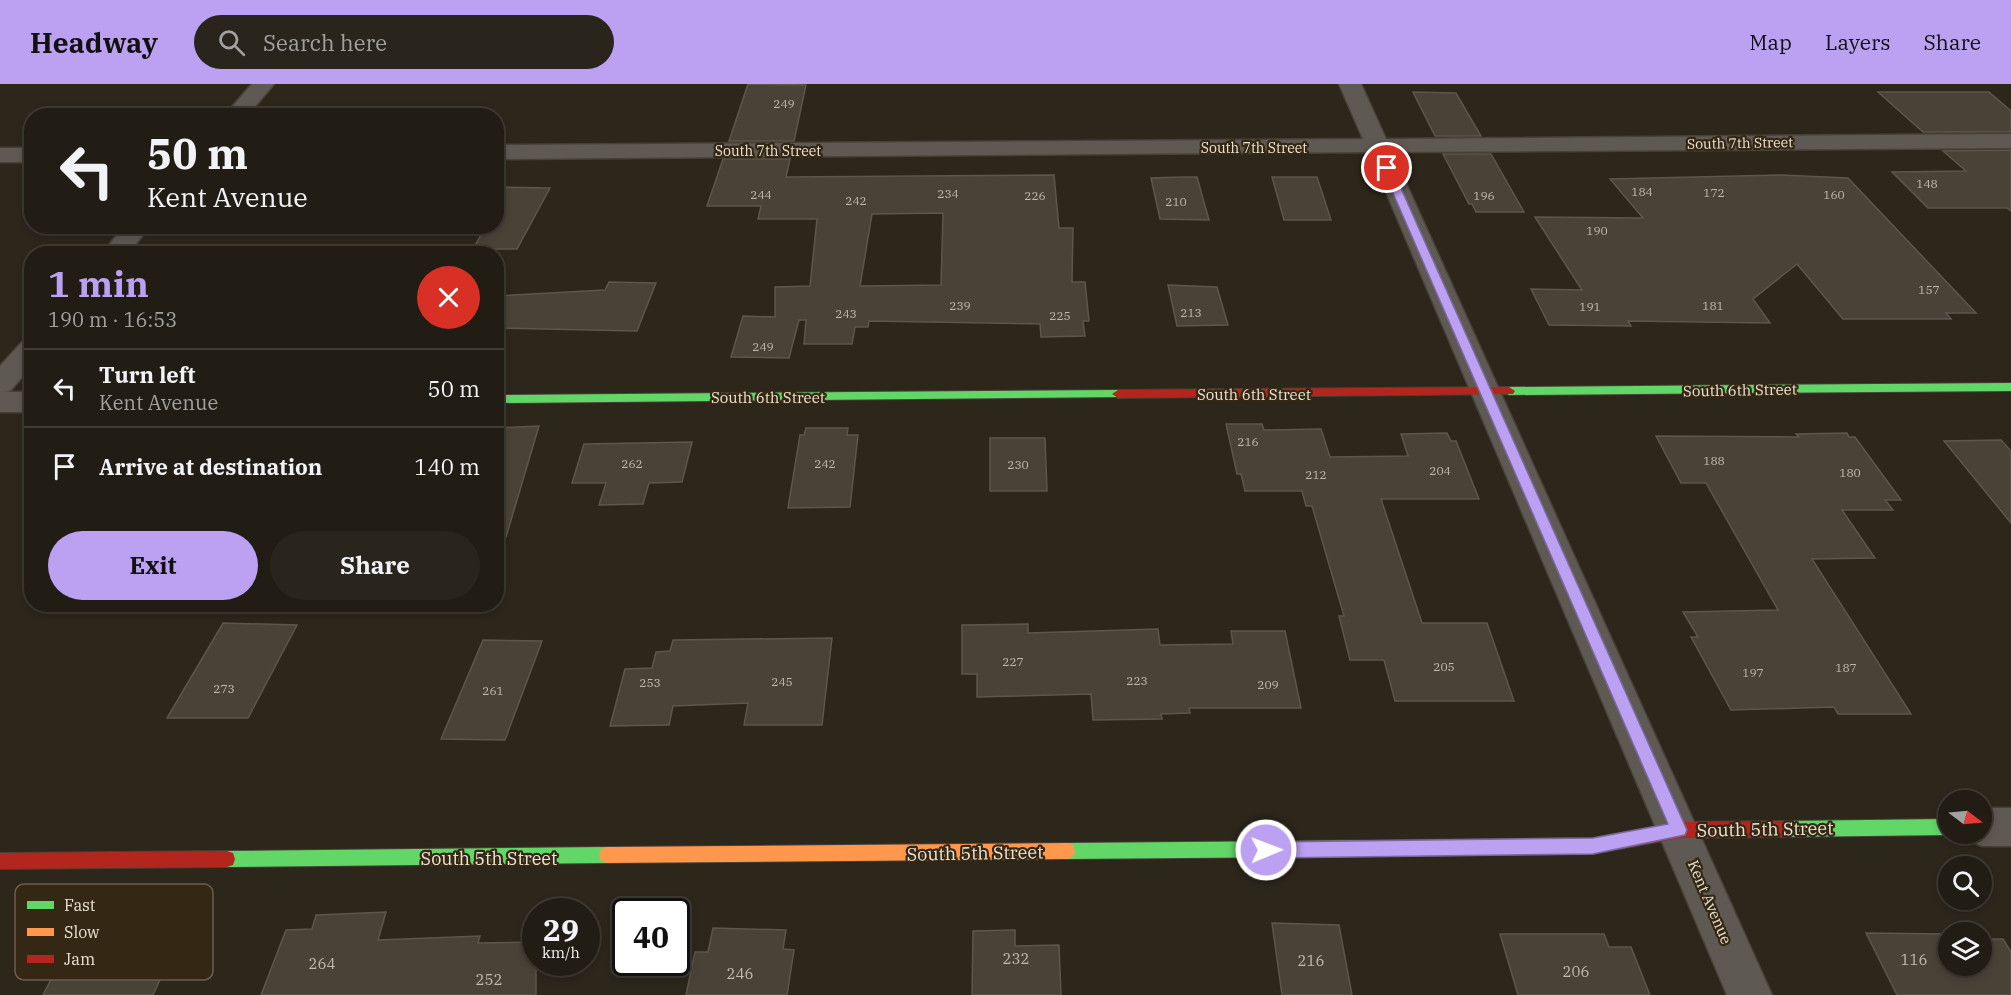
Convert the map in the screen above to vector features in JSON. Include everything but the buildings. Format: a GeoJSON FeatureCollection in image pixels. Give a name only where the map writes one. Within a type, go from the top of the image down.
{"type":"FeatureCollection","features":[{"type":"Feature","properties":{"kind":"street"},"geometry":{"type":"LineString","coordinates":[[242,108],[263,84]]}},
{"type":"Feature","properties":{"kind":"street","name":"Kent Avenue"},"geometry":{"type":"LineString","coordinates":[[1350,84],[1488,393],[1750,995]]}},
{"type":"Feature","properties":{"kind":"street","name":"South 7th Street"},"geometry":{"type":"LineString","coordinates":[[504,152],[2011,141]]}},
{"type":"Feature","properties":{"kind":"street"},"geometry":{"type":"LineString","coordinates":[[0,155],[24,155]]}},
{"type":"Feature","properties":{"kind":"street"},"geometry":{"type":"LineString","coordinates":[[121,246],[131,234]]}},
{"type":"Feature","properties":{"kind":"street"},"geometry":{"type":"LineString","coordinates":[[0,384],[24,357]]}},
{"type":"Feature","properties":{"kind":"street","name":"South 6th Street"},"geometry":{"type":"LineString","coordinates":[[504,399],[1488,393],[2011,387]]}},
{"type":"Feature","properties":{"kind":"street"},"geometry":{"type":"LineString","coordinates":[[0,402],[24,402]]}},
{"type":"Feature","properties":{"kind":"street","name":"South 5th Street"},"geometry":{"type":"LineString","coordinates":[[0,861],[1593,846],[1679,830],[1938,827]]}},
{"type":"Feature","properties":{"kind":"street"},"geometry":{"type":"LineString","coordinates":[[1992,827],[2011,827]]}},
{"type":"Feature","properties":{"kind":"traffic: fast"},"geometry":{"type":"LineString","coordinates":[[1509,391],[2011,387]]}},
{"type":"Feature","properties":{"kind":"traffic: fast"},"geometry":{"type":"LineString","coordinates":[[504,399],[1118,394]]}},
{"type":"Feature","properties":{"kind":"traffic: fast"},"geometry":{"type":"LineString","coordinates":[[1786,829],[1938,827]]}},
{"type":"Feature","properties":{"kind":"traffic: fast"},"geometry":{"type":"LineString","coordinates":[[1067,851],[1398,848]]}},
{"type":"Feature","properties":{"kind":"traffic: fast"},"geometry":{"type":"LineString","coordinates":[[227,859],[607,855]]}},
{"type":"Feature","properties":{"kind":"traffic: slow"},"geometry":{"type":"LineString","coordinates":[[607,855],[1067,851]]}},
{"type":"Feature","properties":{"kind":"traffic: jam"},"geometry":{"type":"LineString","coordinates":[[1118,394],[1509,391]]}},
{"type":"Feature","properties":{"kind":"traffic: jam"},"geometry":{"type":"LineString","coordinates":[[1398,848],[1593,846],[1679,830],[1786,829]]}},
{"type":"Feature","properties":{"kind":"traffic: jam"},"geometry":{"type":"LineString","coordinates":[[0,861],[227,859]]}},
{"type":"Feature","properties":{"kind":"route"},"geometry":{"type":"LineString","coordinates":[[1266,850],[1593,846],[1679,830],[1387,168]]}}]}
